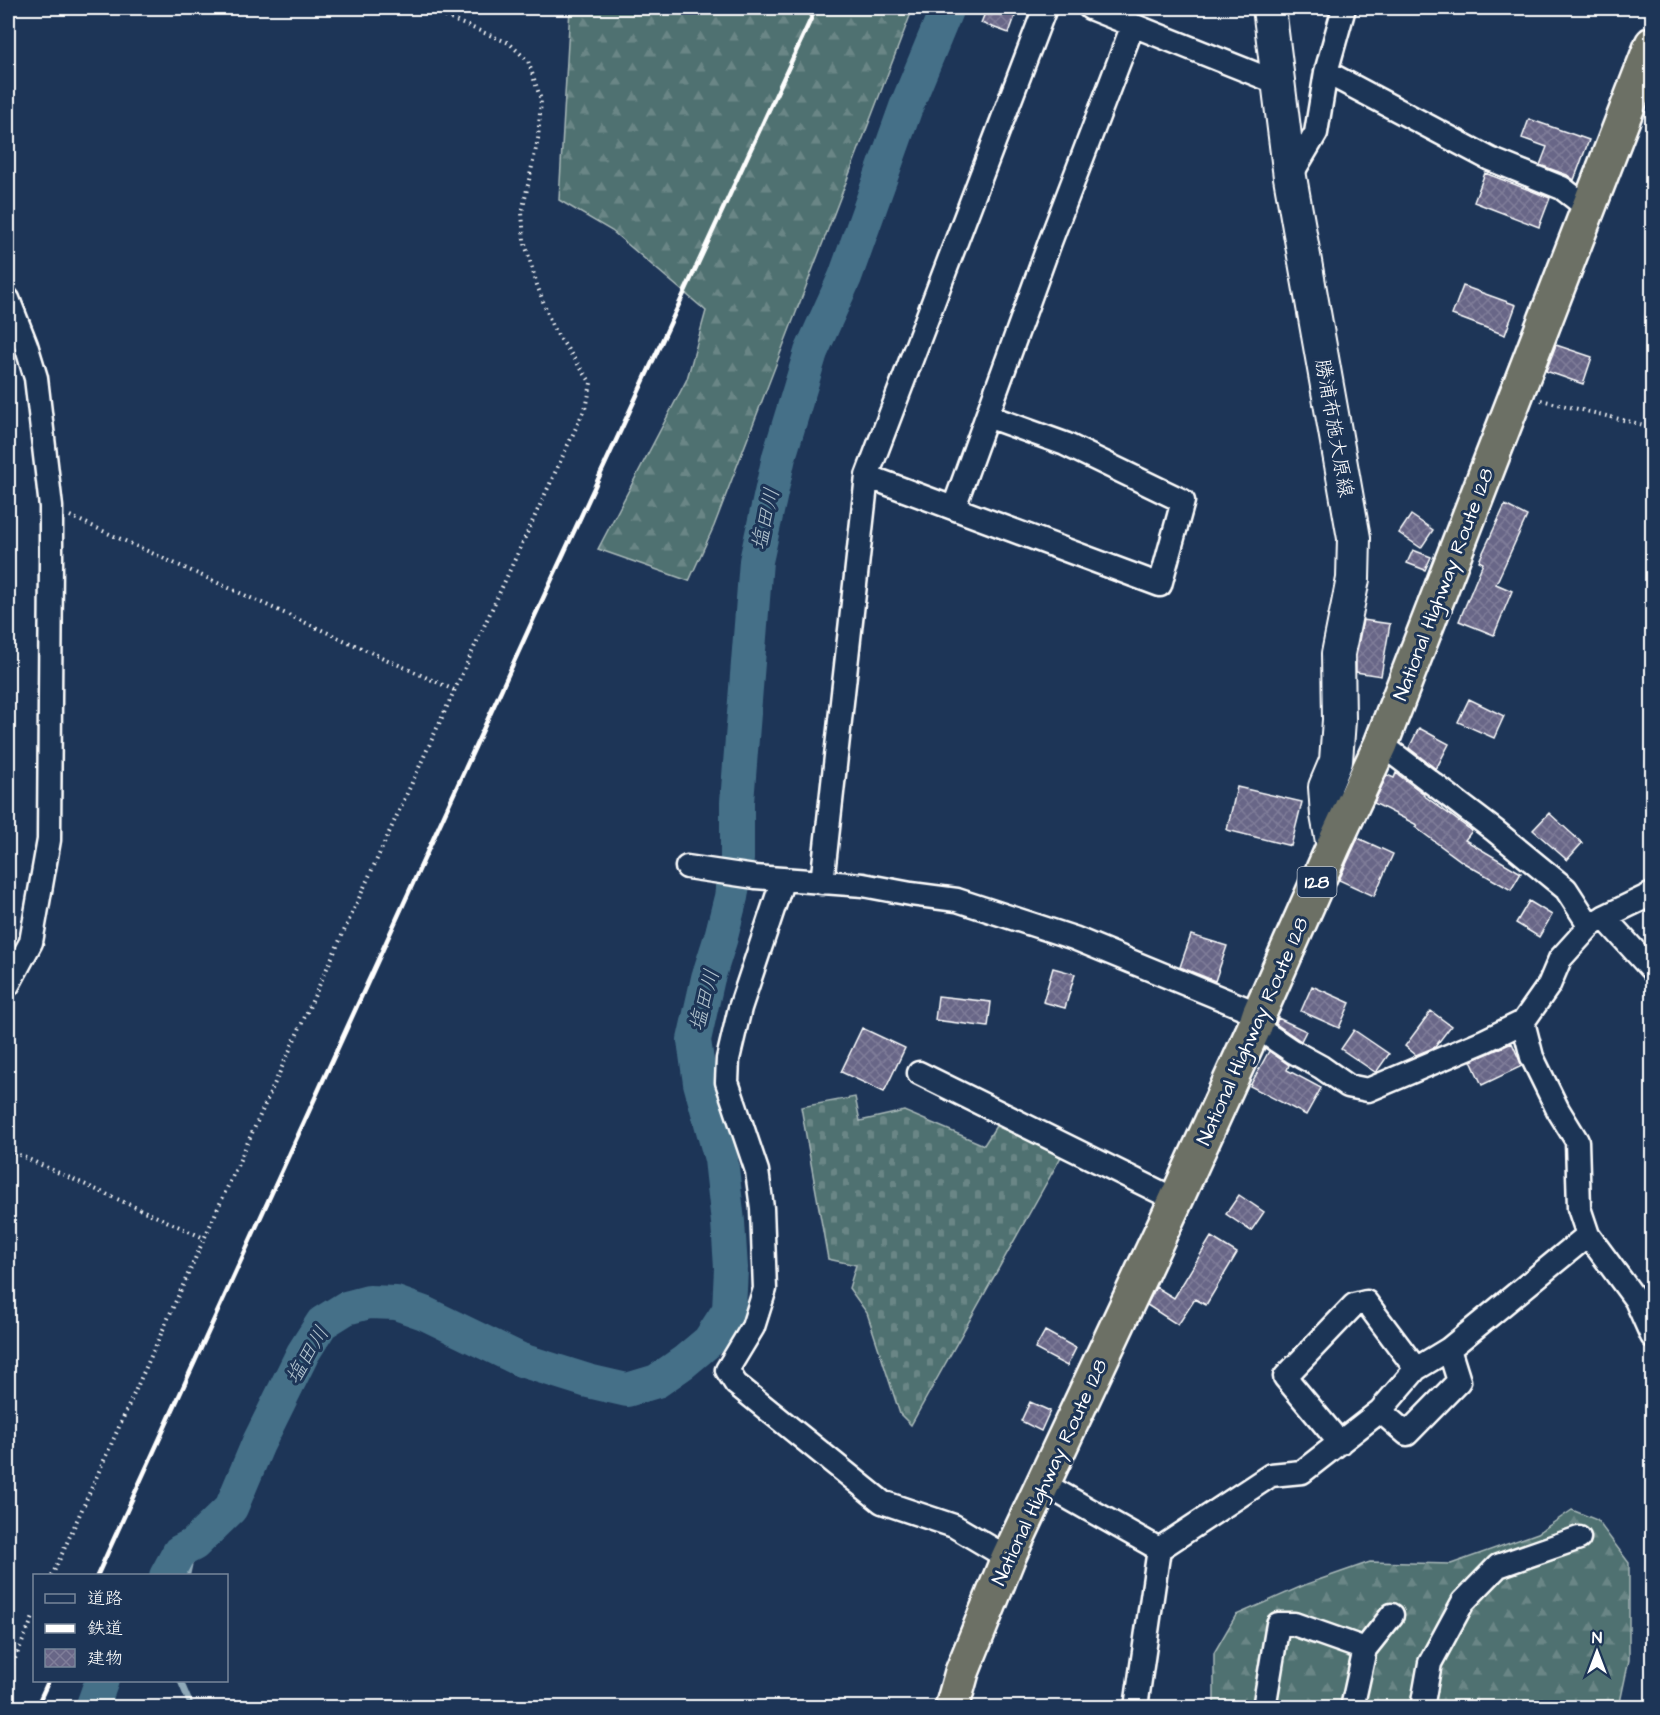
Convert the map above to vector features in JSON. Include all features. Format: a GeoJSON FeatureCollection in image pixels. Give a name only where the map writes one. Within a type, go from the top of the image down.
{"type":"FeatureCollection","features":[{"type":"Feature","properties":{"kind":"highway","name":"National Highway Route 128"},"geometry":{"type":"LineString","coordinates":[[952,1707],[962,1672],[1008,1558],[1176,1200],[1381,744],[1653,44]]}},
{"type":"Feature","properties":{"kind":"main road","name":"勝浦布施大原線"},"geometry":{"type":"LineString","coordinates":[[1269,8],[1290,177],[1354,538],[1353,579],[1338,654],[1339,720],[1336,761],[1325,787],[1327,816],[1333,847]]}},
{"type":"Feature","properties":{"kind":"street"},"geometry":{"type":"LineString","coordinates":[[822,883],[867,476],[1045,8]]}},
{"type":"Feature","properties":{"kind":"street"},"geometry":{"type":"LineString","coordinates":[[1090,8],[1278,83]]}},
{"type":"Feature","properties":{"kind":"street"},"geometry":{"type":"LineString","coordinates":[[1290,177],[1316,133],[1326,72],[1344,8]]}},
{"type":"Feature","properties":{"kind":"street"},"geometry":{"type":"LineString","coordinates":[[954,507],[1054,231],[1133,25]]}},
{"type":"Feature","properties":{"kind":"street"},"geometry":{"type":"LineString","coordinates":[[1326,72],[1490,159],[1562,188],[1589,208]]}},
{"type":"Feature","properties":{"kind":"street"},"geometry":{"type":"LineString","coordinates":[[8,299],[36,378],[51,507],[49,840],[31,942],[8,985]]}},
{"type":"Feature","properties":{"kind":"street"},"geometry":{"type":"LineString","coordinates":[[867,476],[1160,585],[1183,501],[1065,444],[987,416]]}},
{"type":"Feature","properties":{"kind":"street"},"geometry":{"type":"LineString","coordinates":[[1381,744],[1494,830],[1566,889],[1597,921],[1653,970]]}},
{"type":"Feature","properties":{"kind":"street"},"geometry":{"type":"LineString","coordinates":[[687,867],[755,877],[863,885],[957,900],[1074,938],[1257,1020],[1293,1051],[1348,1086],[1368,1090],[1523,1022],[1549,985],[1560,959],[1597,921],[1653,894]]}},
{"type":"Feature","properties":{"kind":"street"},"geometry":{"type":"LineString","coordinates":[[783,879],[740,1008],[728,1059],[727,1082],[758,1171],[762,1208],[765,1289],[753,1327],[727,1370],[736,1384],[882,1502],[954,1526],[1008,1558]]}},
{"type":"Feature","properties":{"kind":"street"},"geometry":{"type":"LineString","coordinates":[[1523,1022],[1532,1057],[1558,1110],[1577,1141],[1579,1208],[1588,1235],[1636,1300],[1653,1336]]}},
{"type":"Feature","properties":{"kind":"street"},"geometry":{"type":"LineString","coordinates":[[919,1073],[1176,1200]]}},
{"type":"Feature","properties":{"kind":"street"},"geometry":{"type":"LineString","coordinates":[[1140,1707],[1136,1707],[1159,1549],[1271,1475],[1302,1472],[1380,1411],[1416,1369],[1449,1349],[1588,1235]]}},
{"type":"Feature","properties":{"kind":"street"},"geometry":{"type":"LineString","coordinates":[[1340,1443],[1285,1377],[1354,1305],[1366,1302],[1416,1369]]}},
{"type":"Feature","properties":{"kind":"street"},"geometry":{"type":"LineString","coordinates":[[1380,1411],[1407,1434],[1459,1382],[1449,1349]]}},
{"type":"Feature","properties":{"kind":"street"},"geometry":{"type":"LineString","coordinates":[[1042,1483],[1159,1549]]}},
{"type":"Feature","properties":{"kind":"street"},"geometry":{"type":"LineString","coordinates":[[1422,1707],[1430,1663],[1464,1602],[1498,1566],[1579,1538]]}},
{"type":"Feature","properties":{"kind":"street"},"geometry":{"type":"LineString","coordinates":[[1352,1707],[1365,1649],[1392,1615]]}},
{"type":"Feature","properties":{"kind":"street"},"geometry":{"type":"LineString","coordinates":[[1264,1707],[1278,1624],[1294,1624],[1365,1649]]}},
{"type":"Feature","properties":{"kind":"path"},"geometry":{"type":"LineString","coordinates":[[52,1574],[454,690],[587,404],[591,383],[553,328],[524,240],[522,212],[538,139],[542,100],[528,61],[509,43],[424,8]]}},
{"type":"Feature","properties":{"kind":"path"},"geometry":{"type":"LineString","coordinates":[[1517,394],[1653,427]]}},
{"type":"Feature","properties":{"kind":"path"},"geometry":{"type":"LineString","coordinates":[[51,507],[454,690]]}},
{"type":"Feature","properties":{"kind":"path"},"geometry":{"type":"LineString","coordinates":[[8,1150],[204,1238]]}},
{"type":"Feature","properties":{"kind":"path"},"geometry":{"type":"LineString","coordinates":[[8,1675],[33,1617]]}},
{"type":"Feature","properties":{"kind":"green space"},"geometry":{"type":"Polygon","coordinates":[[[570,8],[913,8],[714,526],[689,581],[598,549],[687,379],[706,311],[612,231],[559,200],[570,8]]]}},
{"type":"Feature","properties":{"kind":"green space"},"geometry":{"type":"Polygon","coordinates":[[[855,1097],[860,1121],[904,1111],[984,1145],[996,1126],[1062,1155],[911,1425],[900,1414],[867,1313],[849,1288],[856,1265],[828,1259],[801,1107],[855,1097]]]}},
{"type":"Feature","properties":{"kind":"green space"},"geometry":{"type":"Polygon","coordinates":[[[1572,1510],[1597,1520],[1629,1563],[1629,1660],[1619,1707],[1214,1707],[1214,1653],[1236,1615],[1307,1584],[1370,1562],[1451,1564],[1538,1533],[1572,1510]]]}},
{"type":"Feature","properties":{"kind":"building"},"geometry":{"type":"Polygon","coordinates":[[[987,8],[1018,8],[1009,33],[981,23],[987,8]]]}},
{"type":"Feature","properties":{"kind":"building"},"geometry":{"type":"Polygon","coordinates":[[[1529,119],[1589,140],[1574,180],[1540,165],[1547,147],[1522,138],[1529,119]]]}},
{"type":"Feature","properties":{"kind":"building"},"geometry":{"type":"Polygon","coordinates":[[[1485,173],[1550,198],[1539,227],[1474,202],[1485,173]]]}},
{"type":"Feature","properties":{"kind":"building"},"geometry":{"type":"Polygon","coordinates":[[[1463,286],[1516,305],[1505,335],[1452,315],[1463,286]]]}},
{"type":"Feature","properties":{"kind":"building"},"geometry":{"type":"Polygon","coordinates":[[[1556,345],[1592,357],[1583,384],[1546,371],[1556,345]]]}},
{"type":"Feature","properties":{"kind":"building"},"geometry":{"type":"Polygon","coordinates":[[[1505,505],[1527,516],[1496,584],[1512,591],[1494,635],[1459,621],[1483,563],[1479,561],[1505,505]]]}},
{"type":"Feature","properties":{"kind":"building"},"geometry":{"type":"Polygon","coordinates":[[[1411,515],[1433,530],[1421,548],[1399,533],[1411,515]]]}},
{"type":"Feature","properties":{"kind":"building"},"geometry":{"type":"Polygon","coordinates":[[[1413,550],[1431,557],[1425,570],[1407,563],[1413,550]]]}},
{"type":"Feature","properties":{"kind":"building"},"geometry":{"type":"Polygon","coordinates":[[[1363,620],[1390,624],[1381,676],[1356,672],[1356,656],[1363,620]]]}},
{"type":"Feature","properties":{"kind":"building"},"geometry":{"type":"Polygon","coordinates":[[[1469,699],[1504,716],[1494,738],[1458,722],[1469,699]]]}},
{"type":"Feature","properties":{"kind":"building"},"geometry":{"type":"Polygon","coordinates":[[[1419,728],[1449,744],[1436,769],[1409,748],[1419,728]]]}},
{"type":"Feature","properties":{"kind":"building"},"geometry":{"type":"Polygon","coordinates":[[[1396,773],[1472,831],[1465,840],[1521,873],[1511,890],[1464,863],[1415,827],[1417,825],[1374,803],[1387,775],[1394,778],[1396,773]]]}},
{"type":"Feature","properties":{"kind":"building"},"geometry":{"type":"Polygon","coordinates":[[[1237,787],[1302,802],[1291,846],[1227,830],[1237,787]]]}},
{"type":"Feature","properties":{"kind":"building"},"geometry":{"type":"Polygon","coordinates":[[[1549,813],[1582,843],[1567,860],[1533,830],[1549,813]]]}},
{"type":"Feature","properties":{"kind":"building"},"geometry":{"type":"Polygon","coordinates":[[[1358,838],[1393,854],[1374,896],[1339,880],[1358,838]]]}},
{"type":"Feature","properties":{"kind":"building"},"geometry":{"type":"Polygon","coordinates":[[[1529,901],[1552,915],[1539,937],[1516,923],[1529,901]]]}},
{"type":"Feature","properties":{"kind":"building"},"geometry":{"type":"Polygon","coordinates":[[[1191,935],[1227,946],[1215,981],[1180,967],[1191,935]]]}},
{"type":"Feature","properties":{"kind":"building"},"geometry":{"type":"Polygon","coordinates":[[[1053,968],[1075,974],[1065,1008],[1043,1002],[1053,968]]]}},
{"type":"Feature","properties":{"kind":"building"},"geometry":{"type":"Polygon","coordinates":[[[1312,986],[1350,1003],[1339,1028],[1301,1011],[1312,986]]]}},
{"type":"Feature","properties":{"kind":"building"},"geometry":{"type":"Polygon","coordinates":[[[938,996],[991,1002],[988,1027],[935,1020],[938,996]]]}},
{"type":"Feature","properties":{"kind":"building"},"geometry":{"type":"Polygon","coordinates":[[[1431,1011],[1451,1026],[1435,1047],[1416,1055],[1405,1046],[1431,1011]]]}},
{"type":"Feature","properties":{"kind":"building"},"geometry":{"type":"Polygon","coordinates":[[[1278,1018],[1306,1031],[1301,1041],[1276,1024],[1278,1018]]]}},
{"type":"Feature","properties":{"kind":"building"},"geometry":{"type":"Polygon","coordinates":[[[862,1028],[905,1048],[884,1092],[841,1072],[862,1028]]]}},
{"type":"Feature","properties":{"kind":"building"},"geometry":{"type":"Polygon","coordinates":[[[1354,1030],[1389,1054],[1377,1071],[1375,1072],[1341,1049],[1354,1030]]]}},
{"type":"Feature","properties":{"kind":"building"},"geometry":{"type":"Polygon","coordinates":[[[1512,1043],[1522,1066],[1482,1085],[1471,1061],[1512,1043]]]}},
{"type":"Feature","properties":{"kind":"building"},"geometry":{"type":"Polygon","coordinates":[[[1269,1051],[1289,1065],[1287,1070],[1321,1088],[1306,1115],[1250,1086],[1269,1051]]]}},
{"type":"Feature","properties":{"kind":"building"},"geometry":{"type":"Polygon","coordinates":[[[1239,1195],[1264,1212],[1251,1231],[1226,1214],[1239,1195]]]}},
{"type":"Feature","properties":{"kind":"building"},"geometry":{"type":"Polygon","coordinates":[[[1211,1237],[1237,1253],[1206,1305],[1195,1299],[1178,1325],[1147,1305],[1156,1287],[1174,1298],[1211,1237]]]}},
{"type":"Feature","properties":{"kind":"building"},"geometry":{"type":"Polygon","coordinates":[[[1045,1331],[1076,1348],[1067,1366],[1035,1349],[1045,1331]]]}},
{"type":"Feature","properties":{"kind":"building"},"geometry":{"type":"Polygon","coordinates":[[[1030,1402],[1050,1411],[1041,1431],[1021,1421],[1030,1402]]]}},
{"type":"Feature","properties":{"kind":"waterway","name":"塩田川"},"geometry":{"type":"LineString","coordinates":[[167,1574],[179,1552],[194,1544],[231,1508],[258,1444],[303,1353],[322,1323],[346,1308],[369,1302],[396,1303],[424,1313],[521,1360],[588,1381],[627,1390],[657,1381],[684,1362],[709,1341],[729,1310],[731,1268],[721,1159],[700,1083],[694,1040],[708,978],[731,897],[737,859],[737,802],[756,561],[779,457],[811,352],[845,277],[906,107],[947,8]]}},
{"type":"Feature","properties":{"kind":"waterway","name":"塩田川"},"geometry":{"type":"LineString","coordinates":[[187,1574],[194,1544]]}},
{"type":"Feature","properties":{"kind":"waterway"},"geometry":{"type":"LineString","coordinates":[[92,1708],[101,1682]]}},
{"type":"Feature","properties":{"kind":"waterway","name":"塩田川"},"geometry":{"type":"LineString","coordinates":[[181,1682],[192,1708]]}},
{"type":"Feature","properties":{"kind":"railway"},"geometry":{"type":"LineString","coordinates":[[98,1574],[533,620],[816,8]]}},
{"type":"Feature","properties":{"kind":"railway"},"geometry":{"type":"LineString","coordinates":[[36,1708],[48,1682]]}}]}
